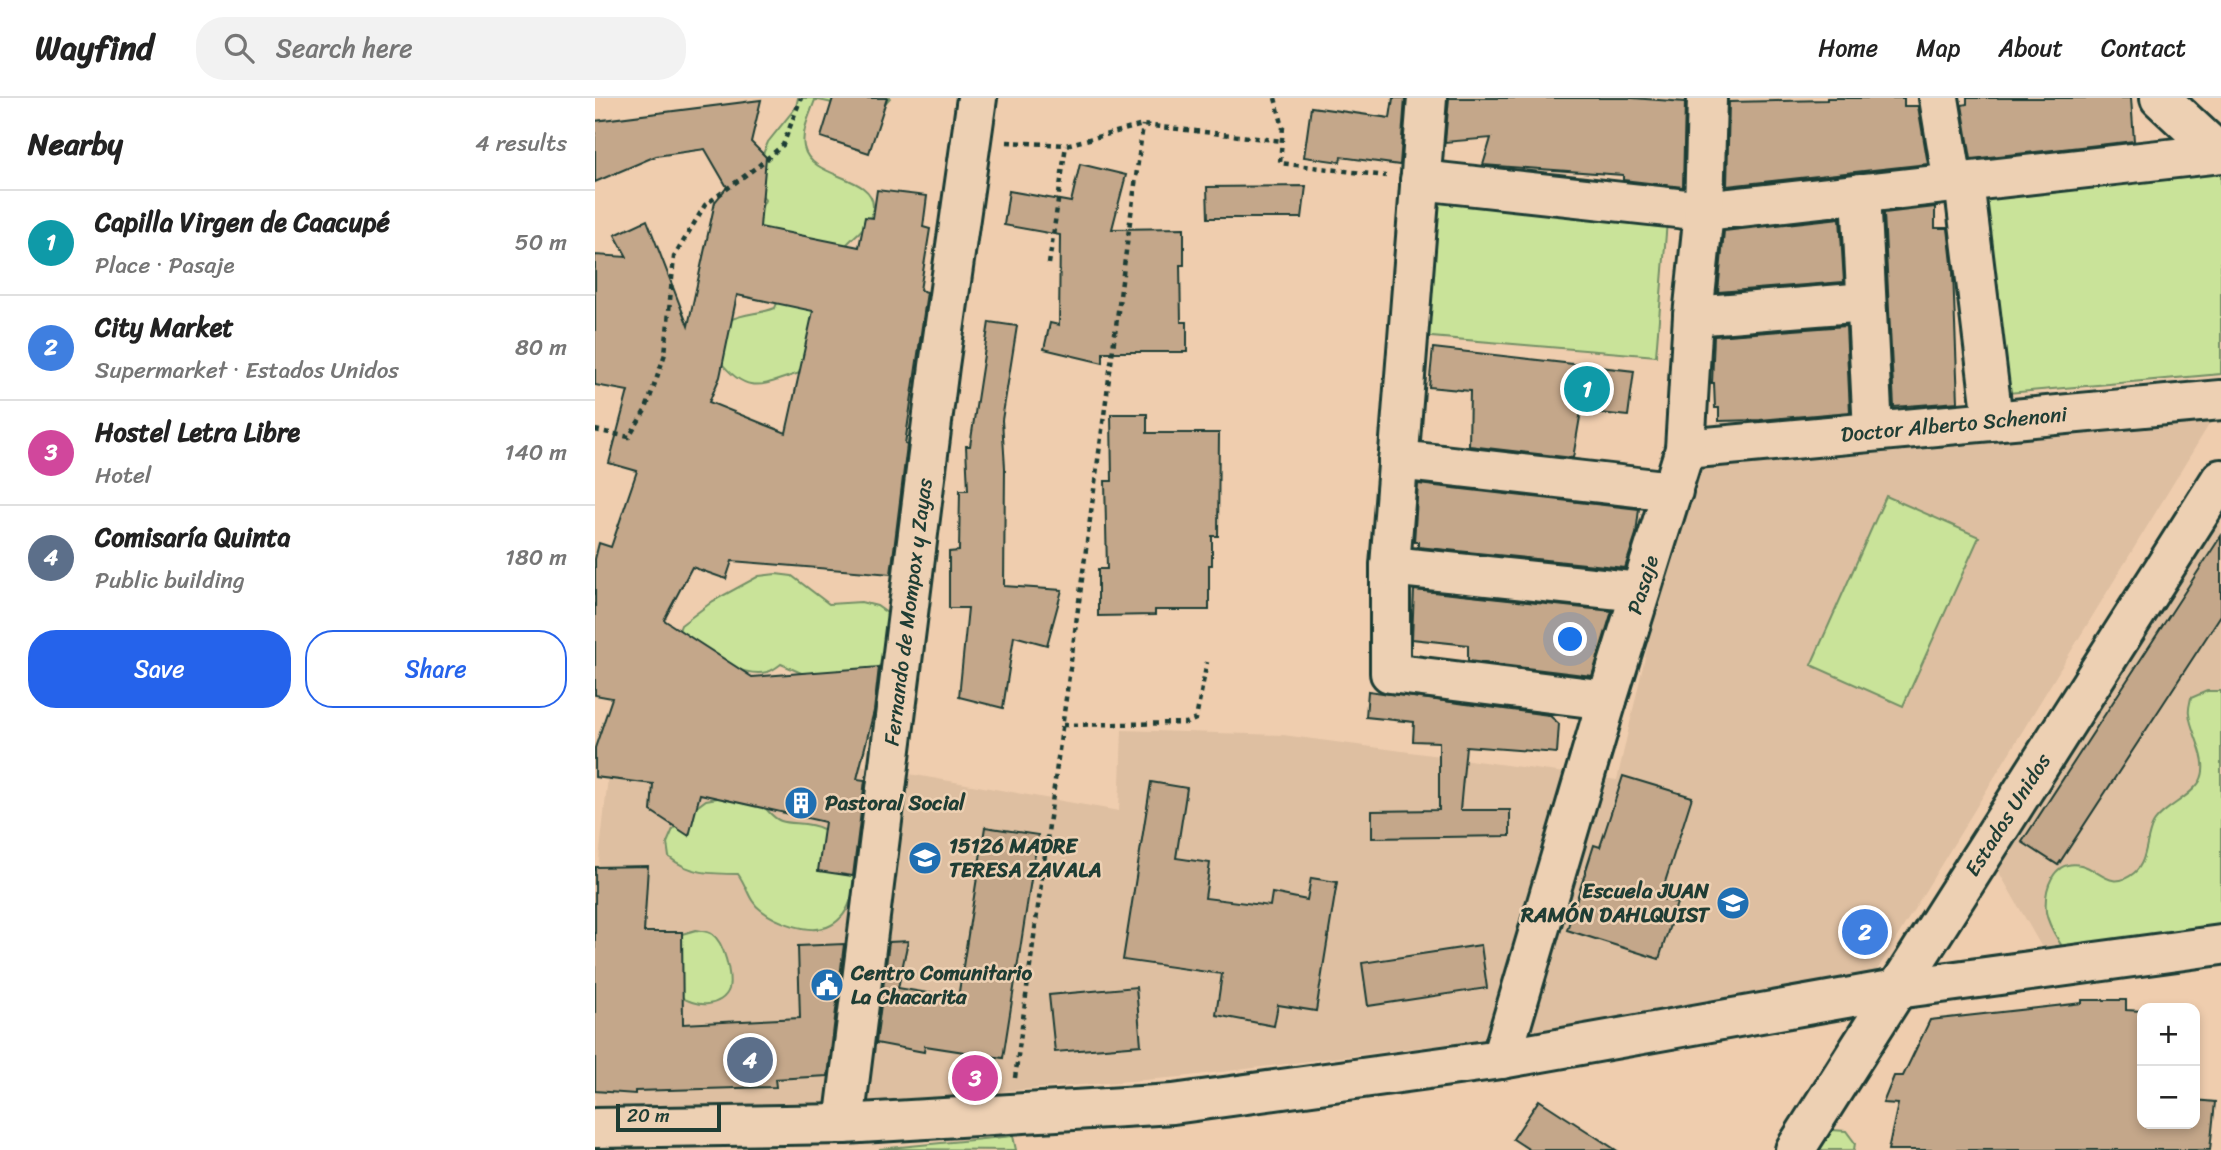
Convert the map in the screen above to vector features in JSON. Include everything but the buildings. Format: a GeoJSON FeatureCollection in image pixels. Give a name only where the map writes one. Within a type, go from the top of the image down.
{"type":"FeatureCollection","features":[{"type":"Feature","properties":{"kind":"street","name":"Fernando de Mompox y Zayas"},"geometry":{"type":"LineString","coordinates":[[844,1125],[939,366],[977,98]]}},
{"type":"Feature","properties":{"kind":"street"},"geometry":{"type":"LineString","coordinates":[[1427,98],[1390,566],[1390,673],[1607,700]]}},
{"type":"Feature","properties":{"kind":"street","name":"Pasaje"},"geometry":{"type":"LineString","coordinates":[[1501,1059],[1607,700],[1685,449],[1693,316],[1704,211],[1707,98]]}},
{"type":"Feature","properties":{"kind":"street"},"geometry":{"type":"LineString","coordinates":[[1940,98],[1959,182],[1993,420]]}},
{"type":"Feature","properties":{"kind":"street"},"geometry":{"type":"LineString","coordinates":[[2160,98],[2220,153]]}},
{"type":"Feature","properties":{"kind":"street"},"geometry":{"type":"LineString","coordinates":[[1420,180],[1704,211],[2220,153]]}},
{"type":"Feature","properties":{"kind":"street"},"geometry":{"type":"LineString","coordinates":[[1861,193],[1873,431]]}},
{"type":"Feature","properties":{"kind":"street"},"geometry":{"type":"LineString","coordinates":[[1693,316],[1866,302]]}},
{"type":"Feature","properties":{"kind":"street","name":"Doctor Alberto Schenoni"},"geometry":{"type":"LineString","coordinates":[[1685,449],[2221,400]]}},
{"type":"Feature","properties":{"kind":"street"},"geometry":{"type":"LineString","coordinates":[[1398,460],[1673,491]]}},
{"type":"Feature","properties":{"kind":"street","name":"Estados Unidos"},"geometry":{"type":"LineString","coordinates":[[1795,1150],[2221,479]]}},
{"type":"Feature","properties":{"kind":"street"},"geometry":{"type":"LineString","coordinates":[[1390,566],[1640,592]]}},
{"type":"Feature","properties":{"kind":"street"},"geometry":{"type":"LineString","coordinates":[[595,1128],[630,1139],[1173,1104],[1501,1059],[1896,989],[2221,946]]}},
{"type":"Feature","properties":{"kind":"path"},"geometry":{"type":"LineString","coordinates":[[595,430],[629,437],[646,409],[665,354],[674,257],[705,205],[783,145],[801,98]]}},
{"type":"Feature","properties":{"kind":"path"},"geometry":{"type":"LineString","coordinates":[[1275,98],[1283,127],[1280,163],[1420,180]]}},
{"type":"Feature","properties":{"kind":"path"},"geometry":{"type":"LineString","coordinates":[[971,140],[1066,145],[1143,125],[1283,141]]}},
{"type":"Feature","properties":{"kind":"path"},"geometry":{"type":"LineString","coordinates":[[1010,1114],[1143,125]]}},
{"type":"Feature","properties":{"kind":"path"},"geometry":{"type":"LineString","coordinates":[[1049,264],[1066,145]]}},
{"type":"Feature","properties":{"kind":"path"},"geometry":{"type":"LineString","coordinates":[[1063,725],[1186,723],[1196,719],[1207,662]]}},
{"type":"Feature","properties":{"kind":"shaded area"},"geometry":{"type":"Polygon","coordinates":[[[2210,423],[1871,980],[1478,1040],[1181,1077],[851,1103],[595,1109],[595,897],[614,722],[1119,811],[1122,730],[1283,735],[1617,780],[1690,460],[2210,423]]]}},
{"type":"Feature","properties":{"kind":"shaded area"},"geometry":{"type":"Polygon","coordinates":[[[2221,490],[2221,928],[2045,953],[1992,860],[2221,490]]]}},
{"type":"Feature","properties":{"kind":"green space"},"geometry":{"type":"Polygon","coordinates":[[[798,98],[890,98],[882,106],[864,110],[815,100],[804,135],[804,147],[809,158],[829,172],[864,188],[871,196],[872,215],[838,258],[813,370],[774,382],[753,384],[742,381],[719,360],[730,320],[775,308],[792,263],[759,229],[759,213],[765,200],[756,183],[757,168],[768,142],[796,107],[798,98]]]}},
{"type":"Feature","properties":{"kind":"green space"},"geometry":{"type":"Polygon","coordinates":[[[2221,160],[2221,374],[2008,393],[1984,186],[2221,160]]]}},
{"type":"Feature","properties":{"kind":"green space"},"geometry":{"type":"Polygon","coordinates":[[[1431,202],[1667,221],[1656,356],[1420,336],[1431,202]]]}},
{"type":"Feature","properties":{"kind":"green space"},"geometry":{"type":"Polygon","coordinates":[[[1886,496],[1979,537],[1903,706],[1811,665],[1886,496]]]}},
{"type":"Feature","properties":{"kind":"green space"},"geometry":{"type":"Polygon","coordinates":[[[759,576],[792,576],[829,604],[861,602],[877,606],[890,615],[888,658],[877,668],[808,676],[781,664],[769,671],[757,673],[733,668],[676,639],[681,625],[713,601],[759,576]]]}},
{"type":"Feature","properties":{"kind":"green space"},"geometry":{"type":"Polygon","coordinates":[[[2207,691],[2221,691],[2221,942],[2064,950],[2046,912],[2052,878],[2057,871],[2071,864],[2088,867],[2112,880],[2126,878],[2139,868],[2157,818],[2190,793],[2200,781],[2203,773],[2202,756],[2190,722],[2189,710],[2191,698],[2207,691]]]}},
{"type":"Feature","properties":{"kind":"green space"},"geometry":{"type":"Polygon","coordinates":[[[723,797],[756,802],[781,821],[812,825],[828,833],[848,860],[853,876],[850,902],[835,923],[811,929],[783,922],[757,907],[738,874],[693,870],[669,857],[667,843],[682,818],[706,800],[723,797]]]}},
{"type":"Feature","properties":{"kind":"green space"},"geometry":{"type":"Polygon","coordinates":[[[696,930],[709,932],[716,938],[728,968],[728,992],[721,1000],[711,1003],[692,1002],[667,991],[670,943],[682,934],[696,930]]]}},
{"type":"Feature","properties":{"kind":"green space"},"geometry":{"type":"Polygon","coordinates":[[[1817,1129],[1846,1131],[1855,1143],[1854,1150],[1797,1150],[1817,1129]]]}},
{"type":"Feature","properties":{"kind":"green space"},"geometry":{"type":"Polygon","coordinates":[[[1013,1136],[1016,1150],[879,1149],[1013,1136]]]}},
{"type":"Feature","properties":{"kind":"place","name":"Capilla Virgen de Caacupé"},"geometry":{"type":"Point","coordinates":[1587,389]}},
{"type":"Feature","properties":{"kind":"place","name":"Pastoral Social"},"geometry":{"type":"Point","coordinates":[801,803]}},
{"type":"Feature","properties":{"kind":"place","name":"15126 MADRE TERESA ZAVALA"},"geometry":{"type":"Point","coordinates":[925,858]}},
{"type":"Feature","properties":{"kind":"place","name":"Escuela JUAN RAMÓN DAHLQUIST"},"geometry":{"type":"Point","coordinates":[1733,903]}},
{"type":"Feature","properties":{"kind":"place","name":"City Market"},"geometry":{"type":"Point","coordinates":[1865,932]}},
{"type":"Feature","properties":{"kind":"place","name":"Centro Comunitario La Chacarita"},"geometry":{"type":"Point","coordinates":[827,985]}},
{"type":"Feature","properties":{"kind":"place","name":"Comisaría Quinta"},"geometry":{"type":"Point","coordinates":[750,1060]}},
{"type":"Feature","properties":{"kind":"place","name":"Hostel Letra Libre"},"geometry":{"type":"Point","coordinates":[975,1078]}}]}
